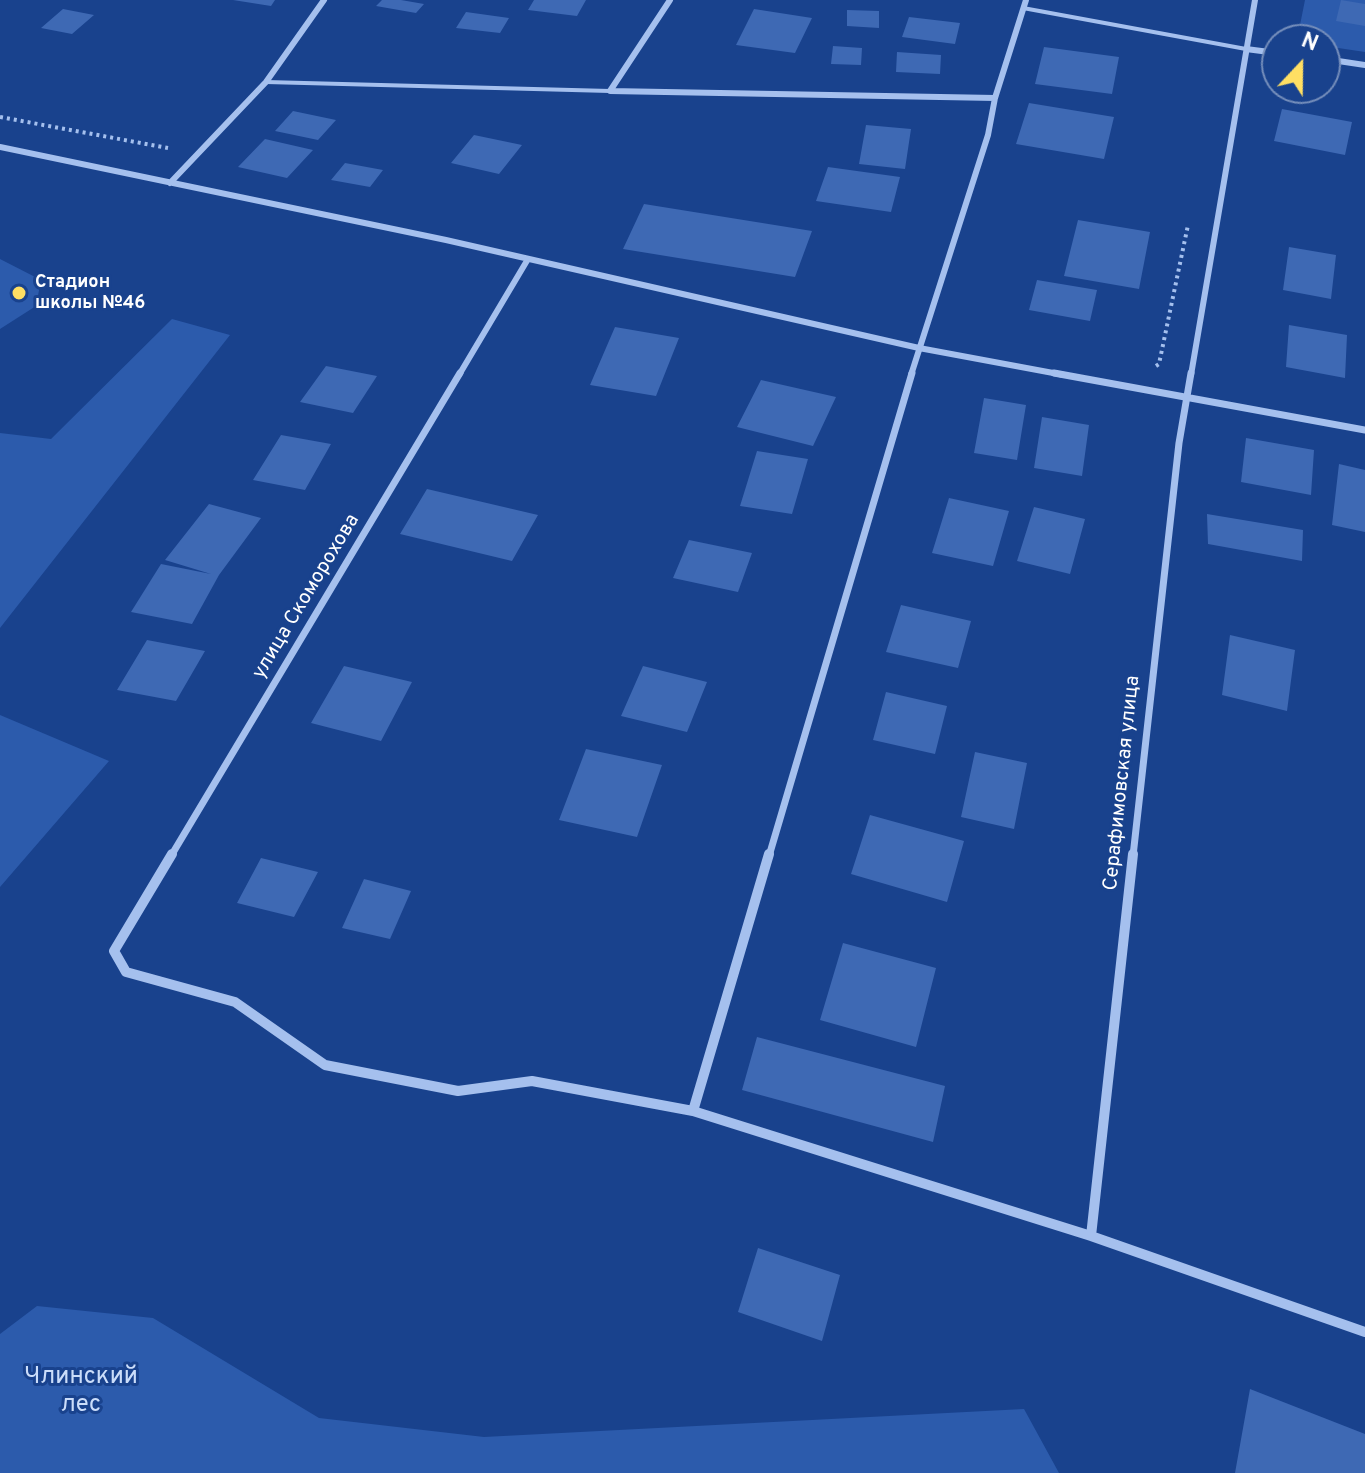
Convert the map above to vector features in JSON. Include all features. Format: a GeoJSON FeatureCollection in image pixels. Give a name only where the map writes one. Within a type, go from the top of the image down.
{"type":"FeatureCollection","features":[{"type":"Feature","properties":{"kind":"street"},"geometry":{"type":"LineString","coordinates":[[170,183],[266,82],[324,0]]}},
{"type":"Feature","properties":{"kind":"street"},"geometry":{"type":"LineString","coordinates":[[610,91],[670,0]]}},
{"type":"Feature","properties":{"kind":"street"},"geometry":{"type":"LineString","coordinates":[[1026,0],[995,98],[988,135],[919,348],[693,1111],[1091,1236],[1365,1332]]}},
{"type":"Feature","properties":{"kind":"street","name":"Серафимовская улица"},"geometry":{"type":"LineString","coordinates":[[1091,1236],[1179,443],[1255,0]]}},
{"type":"Feature","properties":{"kind":"street"},"geometry":{"type":"LineString","coordinates":[[1246,49],[1261,51]]}},
{"type":"Feature","properties":{"kind":"street"},"geometry":{"type":"LineString","coordinates":[[1341,61],[1365,65]]}},
{"type":"Feature","properties":{"kind":"street"},"geometry":{"type":"LineString","coordinates":[[610,91],[995,98]]}},
{"type":"Feature","properties":{"kind":"street"},"geometry":{"type":"LineString","coordinates":[[0,147],[528,259],[919,348],[1365,430]]}},
{"type":"Feature","properties":{"kind":"street","name":"улица Скоморохова"},"geometry":{"type":"LineString","coordinates":[[528,259],[114,951],[126,972],[235,1002],[325,1065],[458,1091],[532,1081],[693,1111]]}},
{"type":"Feature","properties":{"kind":"lane"},"geometry":{"type":"LineString","coordinates":[[1023,8],[1246,49]]}},
{"type":"Feature","properties":{"kind":"lane"},"geometry":{"type":"LineString","coordinates":[[266,82],[610,91]]}},
{"type":"Feature","properties":{"kind":"path"},"geometry":{"type":"LineString","coordinates":[[0,117],[177,150]]}},
{"type":"Feature","properties":{"kind":"path"},"geometry":{"type":"LineString","coordinates":[[1124,385],[1126,378],[1159,364],[1190,212]]}},
{"type":"Feature","properties":{"kind":"green space"},"geometry":{"type":"Polygon","coordinates":[[[1305,0],[1365,0],[1365,52],[1341,48],[1341,24],[1300,24],[1305,0]]]}},
{"type":"Feature","properties":{"kind":"green space","name":"Стадион школы №46"},"geometry":{"type":"Polygon","coordinates":[[[0,259],[41,280],[36,306],[0,329],[0,259]]]}},
{"type":"Feature","properties":{"kind":"green space"},"geometry":{"type":"Polygon","coordinates":[[[172,319],[230,335],[0,628],[0,433],[51,439],[172,319]]]}},
{"type":"Feature","properties":{"kind":"green space"},"geometry":{"type":"Polygon","coordinates":[[[0,715],[109,761],[0,887],[0,715]]]}},
{"type":"Feature","properties":{"kind":"green space","name":"Члинский лес"},"geometry":{"type":"Polygon","coordinates":[[[37,1306],[153,1318],[319,1418],[484,1437],[1024,1409],[1059,1473],[0,1473],[0,1334],[37,1306]]]}},
{"type":"Feature","properties":{"kind":"building"},"geometry":{"type":"Polygon","coordinates":[[[233,0],[275,0],[271,6],[233,0]]]}},
{"type":"Feature","properties":{"kind":"building"},"geometry":{"type":"Polygon","coordinates":[[[382,0],[424,4],[416,13],[376,6],[382,0]]]}},
{"type":"Feature","properties":{"kind":"building"},"geometry":{"type":"Polygon","coordinates":[[[534,0],[586,0],[577,16],[528,10],[534,0]]]}},
{"type":"Feature","properties":{"kind":"building"},"geometry":{"type":"Polygon","coordinates":[[[1341,0],[1365,4],[1365,26],[1336,21],[1341,0]]]}},
{"type":"Feature","properties":{"kind":"building"},"geometry":{"type":"Polygon","coordinates":[[[63,9],[94,15],[72,34],[41,28],[63,9]]]}},
{"type":"Feature","properties":{"kind":"building"},"geometry":{"type":"Polygon","coordinates":[[[754,9],[812,18],[795,53],[736,45],[754,9]]]}},
{"type":"Feature","properties":{"kind":"building"},"geometry":{"type":"Polygon","coordinates":[[[847,10],[879,11],[879,28],[847,26],[847,10]]]}},
{"type":"Feature","properties":{"kind":"building"},"geometry":{"type":"Polygon","coordinates":[[[466,12],[509,18],[500,33],[456,28],[466,12]]]}},
{"type":"Feature","properties":{"kind":"building"},"geometry":{"type":"Polygon","coordinates":[[[909,17],[960,23],[955,44],[902,37],[909,17]]]}},
{"type":"Feature","properties":{"kind":"building"},"geometry":{"type":"Polygon","coordinates":[[[833,46],[862,48],[861,65],[831,64],[833,46]]]}},
{"type":"Feature","properties":{"kind":"building"},"geometry":{"type":"Polygon","coordinates":[[[1044,47],[1119,57],[1112,94],[1035,84],[1044,47]]]}},
{"type":"Feature","properties":{"kind":"building"},"geometry":{"type":"Polygon","coordinates":[[[897,52],[941,55],[940,74],[896,72],[897,52]]]}},
{"type":"Feature","properties":{"kind":"building"},"geometry":{"type":"Polygon","coordinates":[[[1029,103],[1114,117],[1104,159],[1016,144],[1029,103]]]}},
{"type":"Feature","properties":{"kind":"building"},"geometry":{"type":"Polygon","coordinates":[[[1282,109],[1352,122],[1345,155],[1274,141],[1282,109]]]}},
{"type":"Feature","properties":{"kind":"building"},"geometry":{"type":"Polygon","coordinates":[[[293,111],[336,120],[318,140],[275,131],[293,111]]]}},
{"type":"Feature","properties":{"kind":"building"},"geometry":{"type":"Polygon","coordinates":[[[866,125],[911,129],[905,169],[859,164],[866,125]]]}},
{"type":"Feature","properties":{"kind":"building"},"geometry":{"type":"Polygon","coordinates":[[[474,135],[522,145],[499,174],[451,163],[474,135]]]}},
{"type":"Feature","properties":{"kind":"building"},"geometry":{"type":"Polygon","coordinates":[[[265,139],[313,150],[287,178],[238,167],[265,139]]]}},
{"type":"Feature","properties":{"kind":"building"},"geometry":{"type":"Polygon","coordinates":[[[345,163],[383,170],[370,187],[331,180],[345,163]]]}},
{"type":"Feature","properties":{"kind":"building"},"geometry":{"type":"Polygon","coordinates":[[[828,167],[900,177],[891,212],[816,201],[828,167]]]}},
{"type":"Feature","properties":{"kind":"building"},"geometry":{"type":"Polygon","coordinates":[[[644,204],[812,231],[795,277],[623,249],[644,204]]]}},
{"type":"Feature","properties":{"kind":"building"},"geometry":{"type":"Polygon","coordinates":[[[1078,220],[1150,232],[1139,289],[1064,276],[1078,220]]]}},
{"type":"Feature","properties":{"kind":"building"},"geometry":{"type":"Polygon","coordinates":[[[1289,247],[1336,255],[1331,299],[1283,290],[1289,247]]]}},
{"type":"Feature","properties":{"kind":"building"},"geometry":{"type":"Polygon","coordinates":[[[1037,280],[1097,290],[1090,321],[1029,310],[1037,280]]]}},
{"type":"Feature","properties":{"kind":"building"},"geometry":{"type":"Polygon","coordinates":[[[1289,325],[1347,335],[1345,378],[1286,367],[1289,325]]]}},
{"type":"Feature","properties":{"kind":"building"},"geometry":{"type":"Polygon","coordinates":[[[615,327],[679,338],[656,396],[590,385],[615,327]]]}},
{"type":"Feature","properties":{"kind":"building"},"geometry":{"type":"Polygon","coordinates":[[[326,366],[377,376],[353,413],[300,402],[326,366]]]}},
{"type":"Feature","properties":{"kind":"building"},"geometry":{"type":"Polygon","coordinates":[[[761,380],[836,397],[813,446],[737,427],[761,380]]]}},
{"type":"Feature","properties":{"kind":"building"},"geometry":{"type":"Polygon","coordinates":[[[984,398],[1026,405],[1017,460],[974,453],[984,398]]]}},
{"type":"Feature","properties":{"kind":"building"},"geometry":{"type":"Polygon","coordinates":[[[1042,417],[1089,425],[1082,476],[1034,468],[1042,417]]]}},
{"type":"Feature","properties":{"kind":"building"},"geometry":{"type":"Polygon","coordinates":[[[281,435],[331,444],[305,490],[253,480],[281,435]]]}},
{"type":"Feature","properties":{"kind":"building"},"geometry":{"type":"Polygon","coordinates":[[[1246,438],[1314,450],[1311,495],[1241,482],[1246,438]]]}},
{"type":"Feature","properties":{"kind":"building"},"geometry":{"type":"Polygon","coordinates":[[[757,451],[808,459],[792,514],[740,506],[757,451]]]}},
{"type":"Feature","properties":{"kind":"building"},"geometry":{"type":"Polygon","coordinates":[[[1339,464],[1365,470],[1365,532],[1332,525],[1339,464]]]}},
{"type":"Feature","properties":{"kind":"building"},"geometry":{"type":"Polygon","coordinates":[[[427,489],[538,515],[512,561],[400,534],[427,489]]]}},
{"type":"Feature","properties":{"kind":"building"},"geometry":{"type":"Polygon","coordinates":[[[949,498],[1009,511],[993,566],[932,553],[949,498]]]}},
{"type":"Feature","properties":{"kind":"building"},"geometry":{"type":"Polygon","coordinates":[[[209,504],[261,518],[219,575],[192,624],[131,612],[161,564],[211,574],[165,560],[209,504]]]}},
{"type":"Feature","properties":{"kind":"building"},"geometry":{"type":"Polygon","coordinates":[[[1034,507],[1085,519],[1070,574],[1017,561],[1034,507]]]}},
{"type":"Feature","properties":{"kind":"building"},"geometry":{"type":"Polygon","coordinates":[[[1207,514],[1303,530],[1302,561],[1208,544],[1207,514]]]}},
{"type":"Feature","properties":{"kind":"building"},"geometry":{"type":"Polygon","coordinates":[[[689,540],[752,553],[738,592],[673,578],[689,540]]]}},
{"type":"Feature","properties":{"kind":"building"},"geometry":{"type":"Polygon","coordinates":[[[901,605],[971,621],[958,668],[886,652],[901,605]]]}},
{"type":"Feature","properties":{"kind":"building"},"geometry":{"type":"Polygon","coordinates":[[[1230,635],[1295,650],[1287,711],[1222,695],[1230,635]]]}},
{"type":"Feature","properties":{"kind":"building"},"geometry":{"type":"Polygon","coordinates":[[[147,640],[205,651],[176,701],[117,690],[147,640]]]}},
{"type":"Feature","properties":{"kind":"building"},"geometry":{"type":"Polygon","coordinates":[[[344,666],[412,682],[381,741],[311,723],[344,666]]]}},
{"type":"Feature","properties":{"kind":"building"},"geometry":{"type":"Polygon","coordinates":[[[643,666],[707,682],[687,732],[621,716],[643,666]]]}},
{"type":"Feature","properties":{"kind":"building"},"geometry":{"type":"Polygon","coordinates":[[[886,692],[947,706],[935,754],[873,740],[886,692]]]}},
{"type":"Feature","properties":{"kind":"building"},"geometry":{"type":"Polygon","coordinates":[[[586,749],[662,765],[637,837],[559,820],[586,749]]]}},
{"type":"Feature","properties":{"kind":"building"},"geometry":{"type":"Polygon","coordinates":[[[975,752],[1027,763],[1014,829],[961,817],[975,752]]]}},
{"type":"Feature","properties":{"kind":"building"},"geometry":{"type":"Polygon","coordinates":[[[870,815],[964,841],[947,902],[851,874],[870,815]]]}},
{"type":"Feature","properties":{"kind":"building"},"geometry":{"type":"Polygon","coordinates":[[[261,858],[318,872],[294,917],[237,903],[261,858]]]}},
{"type":"Feature","properties":{"kind":"building"},"geometry":{"type":"Polygon","coordinates":[[[364,879],[411,891],[390,939],[342,928],[364,879]]]}},
{"type":"Feature","properties":{"kind":"building"},"geometry":{"type":"Polygon","coordinates":[[[843,943],[936,968],[916,1047],[820,1020],[843,943]]]}},
{"type":"Feature","properties":{"kind":"building"},"geometry":{"type":"Polygon","coordinates":[[[757,1037],[945,1086],[933,1142],[742,1090],[757,1037]]]}},
{"type":"Feature","properties":{"kind":"building"},"geometry":{"type":"Polygon","coordinates":[[[758,1248],[840,1275],[822,1341],[738,1312],[758,1248]]]}},
{"type":"Feature","properties":{"kind":"building"},"geometry":{"type":"Polygon","coordinates":[[[1250,1389],[1365,1434],[1365,1473],[1235,1473],[1250,1389]]]}},
{"type":"Feature","properties":{"kind":"place","name":"Стадион школы №46"},"geometry":{"type":"Point","coordinates":[19,293]}}]}
